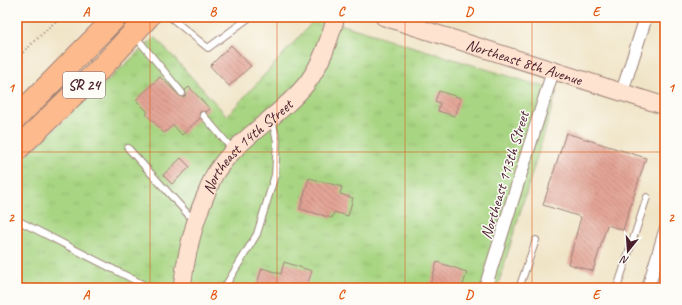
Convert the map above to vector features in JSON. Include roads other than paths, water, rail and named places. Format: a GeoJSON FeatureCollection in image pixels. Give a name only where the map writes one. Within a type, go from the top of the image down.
{"type":"FeatureCollection","features":[{"type":"Feature","properties":{"kind":"highway","name":"SR 24"},"geometry":{"type":"LineString","coordinates":[[17,116],[125,25],[148,17]]}},
{"type":"Feature","properties":{"kind":"highway","name":"SR 24"},"geometry":{"type":"LineString","coordinates":[[17,149],[95,74],[125,25]]}},
{"type":"Feature","properties":{"kind":"street","name":"Northeast 14th Street"},"geometry":{"type":"LineString","coordinates":[[182,288],[186,252],[195,223],[215,173],[233,150],[286,105],[307,83],[328,45],[336,17]]}},
{"type":"Feature","properties":{"kind":"street","name":"Northeast 8th Avenue"},"geometry":{"type":"LineString","coordinates":[[384,17],[665,106]]}},
{"type":"Feature","properties":{"kind":"street"},"geometry":{"type":"LineString","coordinates":[[622,92],[646,17]]}},
{"type":"Feature","properties":{"kind":"street","name":"Northeast 113th Street"},"geometry":{"type":"LineString","coordinates":[[485,288],[552,71]]}},
{"type":"Feature","properties":{"kind":"street"},"geometry":{"type":"LineString","coordinates":[[648,288],[661,261],[665,231]]}},
{"type":"Feature","properties":{"kind":"lane"},"geometry":{"type":"LineString","coordinates":[[170,17],[208,48],[250,17]]}},
{"type":"Feature","properties":{"kind":"lane"},"geometry":{"type":"LineString","coordinates":[[125,25],[182,93]]}},
{"type":"Feature","properties":{"kind":"lane"},"geometry":{"type":"LineString","coordinates":[[203,115],[233,150]]}},
{"type":"Feature","properties":{"kind":"lane"},"geometry":{"type":"LineString","coordinates":[[224,288],[257,234],[275,175],[277,141],[271,117]]}},
{"type":"Feature","properties":{"kind":"lane"},"geometry":{"type":"LineString","coordinates":[[128,148],[195,223]]}},
{"type":"Feature","properties":{"kind":"lane"},"geometry":{"type":"LineString","coordinates":[[617,288],[647,197]]}},
{"type":"Feature","properties":{"kind":"lane"},"geometry":{"type":"LineString","coordinates":[[17,220],[150,288]]}},
{"type":"Feature","properties":{"kind":"lane"},"geometry":{"type":"LineString","coordinates":[[519,288],[536,240]]}}]}
